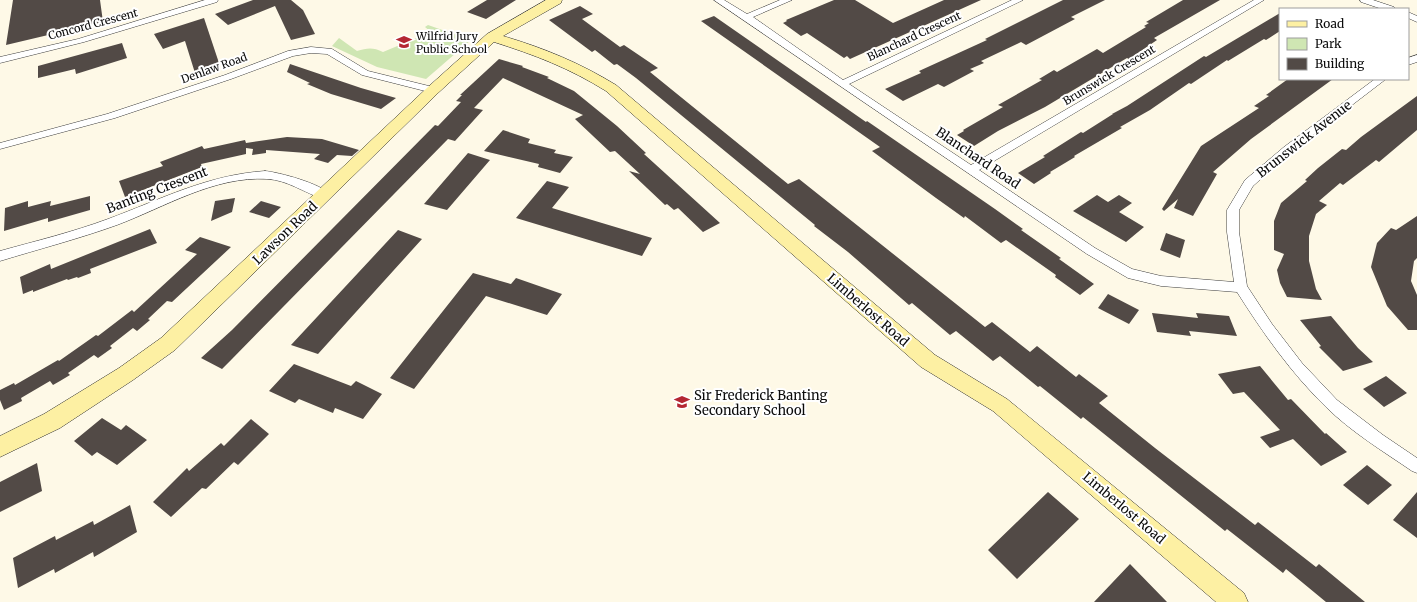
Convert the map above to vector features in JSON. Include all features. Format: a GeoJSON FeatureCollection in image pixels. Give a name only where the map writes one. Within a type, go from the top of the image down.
{"type":"FeatureCollection","features":[{"type":"Feature","properties":{"kind":"street","name":"Concord Crescent"},"geometry":{"type":"LineString","coordinates":[[0,60],[129,28],[214,0]]}},
{"type":"Feature","properties":{"kind":"street","name":"Lawson Road"},"geometry":{"type":"LineString","coordinates":[[0,447],[52,421],[126,374],[168,344],[433,90],[492,37],[538,9],[556,0]]}},
{"type":"Feature","properties":{"kind":"street","name":"Blanchard Road"},"geometry":{"type":"LineString","coordinates":[[718,0],[746,17],[842,84],[1091,251],[1128,273],[1161,281],[1241,287]]}},
{"type":"Feature","properties":{"kind":"street"},"geometry":{"type":"LineString","coordinates":[[746,17],[788,0]]}},
{"type":"Feature","properties":{"kind":"street","name":"Blanchard Crescent"},"geometry":{"type":"LineString","coordinates":[[842,84],[1019,0]]}},
{"type":"Feature","properties":{"kind":"street","name":"Brunswick Crescent"},"geometry":{"type":"LineString","coordinates":[[971,170],[1260,0]]}},
{"type":"Feature","properties":{"kind":"street"},"geometry":{"type":"LineString","coordinates":[[1364,0],[1388,8]]}},
{"type":"Feature","properties":{"kind":"street","name":"Limberlost Road"},"geometry":{"type":"LineString","coordinates":[[492,37],[538,51],[585,72],[611,88],[928,361],[1000,406],[1235,602]]}},
{"type":"Feature","properties":{"kind":"street","name":"Denlaw Road"},"geometry":{"type":"LineString","coordinates":[[0,146],[111,116],[228,77],[290,53],[312,50],[329,51],[365,73],[433,90]]}},
{"type":"Feature","properties":{"kind":"street","name":"Brunswick Avenue"},"geometry":{"type":"LineString","coordinates":[[1380,80],[1288,149],[1249,183],[1233,210],[1233,232],[1241,287],[1267,328],[1297,367],[1332,404],[1378,440],[1417,466]]}},
{"type":"Feature","properties":{"kind":"street","name":"Banting Crescent"},"geometry":{"type":"LineString","coordinates":[[0,256],[93,230],[202,186],[236,176],[267,174],[308,185],[324,195]]}},
{"type":"Feature","properties":{"kind":"green space"},"geometry":{"type":"Polygon","coordinates":[[[428,25],[471,40],[426,79],[377,67],[332,46],[339,38],[357,51],[370,48],[383,52],[431,32],[425,27],[428,25]]]}},
{"type":"Feature","properties":{"kind":"building"},"geometry":{"type":"Polygon","coordinates":[[[13,0],[100,0],[103,22],[6,45],[13,0]]]}},
{"type":"Feature","properties":{"kind":"building"},"geometry":{"type":"Polygon","coordinates":[[[253,0],[291,0],[303,10],[315,34],[291,40],[275,6],[228,25],[215,14],[253,0]]]}},
{"type":"Feature","properties":{"kind":"building"},"geometry":{"type":"Polygon","coordinates":[[[487,0],[516,0],[486,19],[467,12],[487,0]]]}},
{"type":"Feature","properties":{"kind":"building"},"geometry":{"type":"Polygon","coordinates":[[[834,0],[855,0],[893,23],[944,0],[981,0],[850,59],[847,56],[844,58],[807,33],[801,36],[783,23],[787,21],[786,20],[834,0]]]}},
{"type":"Feature","properties":{"kind":"building"},"geometry":{"type":"Polygon","coordinates":[[[1063,0],[1105,0],[1071,17],[1075,19],[1026,45],[1021,42],[981,61],[984,63],[970,69],[974,71],[944,87],[938,84],[903,101],[885,89],[921,73],[919,71],[987,40],[985,39],[1063,0]]]}},
{"type":"Feature","properties":{"kind":"building"},"geometry":{"type":"Polygon","coordinates":[[[1183,0],[1220,0],[1154,38],[1157,40],[1129,59],[1127,58],[1045,107],[998,131],[974,146],[957,135],[1003,107],[998,105],[1042,80],[1039,79],[1054,70],[1057,72],[1097,49],[1103,53],[1146,27],[1144,26],[1149,23],[1146,22],[1183,0]]]}},
{"type":"Feature","properties":{"kind":"building"},"geometry":{"type":"Polygon","coordinates":[[[580,6],[593,14],[582,19],[620,47],[624,45],[658,68],[650,72],[788,184],[799,179],[985,327],[992,322],[1030,352],[1037,346],[1076,377],[1079,374],[1108,396],[1099,403],[1155,448],[1255,525],[1258,522],[1316,567],[1319,564],[1365,602],[1326,602],[1286,569],[1283,573],[1227,529],[1225,531],[1083,417],[1081,419],[1000,356],[993,361],[956,331],[950,335],[912,303],[909,305],[848,252],[814,226],[815,225],[636,78],[617,64],[614,65],[595,50],[592,52],[549,20],[580,6]]]}},
{"type":"Feature","properties":{"kind":"building"},"geometry":{"type":"Polygon","coordinates":[[[1279,14],[1279,32],[1228,61],[1227,60],[1191,84],[1189,83],[1150,110],[1120,127],[1122,128],[1074,156],[1075,157],[1050,172],[1051,173],[1034,184],[1018,173],[1045,157],[1043,156],[1081,132],[1083,133],[1127,106],[1204,56],[1206,57],[1279,14]]]}},
{"type":"Feature","properties":{"kind":"building"},"geometry":{"type":"Polygon","coordinates":[[[714,16],[866,122],[867,121],[995,209],[1023,229],[1021,230],[1061,258],[1059,259],[1094,284],[1080,295],[1055,277],[1056,275],[1006,240],[1001,243],[965,216],[964,218],[872,151],[880,147],[701,21],[714,16]]]}},
{"type":"Feature","properties":{"kind":"building"},"geometry":{"type":"Polygon","coordinates":[[[204,18],[220,66],[195,73],[185,41],[163,49],[154,34],[204,18]]]}},
{"type":"Feature","properties":{"kind":"building"},"geometry":{"type":"Polygon","coordinates":[[[122,43],[127,58],[76,74],[75,69],[38,78],[38,66],[122,43]]]}},
{"type":"Feature","properties":{"kind":"building"},"geometry":{"type":"Polygon","coordinates":[[[499,59],[523,66],[522,67],[549,77],[547,78],[574,91],[617,126],[646,153],[644,154],[720,223],[703,232],[678,208],[674,210],[667,204],[665,205],[629,171],[640,174],[615,151],[610,152],[575,119],[583,115],[503,78],[474,108],[483,110],[455,141],[448,139],[222,369],[201,358],[232,330],[435,125],[438,126],[461,102],[456,101],[462,95],[460,95],[499,59]]]}},
{"type":"Feature","properties":{"kind":"building"},"geometry":{"type":"Polygon","coordinates":[[[290,64],[396,98],[381,109],[331,94],[307,84],[310,83],[287,72],[290,64]]]}},
{"type":"Feature","properties":{"kind":"building"},"geometry":{"type":"Polygon","coordinates":[[[1287,80],[1332,80],[1251,139],[1213,172],[1217,174],[1193,216],[1174,208],[1178,199],[1164,211],[1162,209],[1201,146],[1259,108],[1254,106],[1269,96],[1266,95],[1287,80]]]}},
{"type":"Feature","properties":{"kind":"building"},"geometry":{"type":"Polygon","coordinates":[[[1417,96],[1417,130],[1379,162],[1376,160],[1343,185],[1340,183],[1319,201],[1327,205],[1316,214],[1309,236],[1309,261],[1316,289],[1322,300],[1287,297],[1280,283],[1277,270],[1284,254],[1274,250],[1274,221],[1281,203],[1307,181],[1305,180],[1318,168],[1342,149],[1346,150],[1361,137],[1417,96]]]}},
{"type":"Feature","properties":{"kind":"building"},"geometry":{"type":"Polygon","coordinates":[[[503,130],[530,139],[528,143],[556,150],[554,153],[573,157],[560,173],[538,167],[539,164],[484,151],[503,130]]]}},
{"type":"Feature","properties":{"kind":"building"},"geometry":{"type":"Polygon","coordinates":[[[287,137],[322,139],[359,150],[352,156],[337,155],[328,163],[314,159],[320,154],[266,150],[266,153],[252,155],[253,149],[246,148],[246,154],[201,164],[202,167],[125,197],[119,181],[163,166],[160,162],[202,146],[204,149],[245,140],[246,143],[287,137]]]}},
{"type":"Feature","properties":{"kind":"building"},"geometry":{"type":"Polygon","coordinates":[[[468,153],[490,160],[447,210],[424,204],[468,153]]]}},
{"type":"Feature","properties":{"kind":"building"},"geometry":{"type":"Polygon","coordinates":[[[547,181],[569,187],[552,208],[652,238],[642,256],[516,218],[547,181]]]}},
{"type":"Feature","properties":{"kind":"building"},"geometry":{"type":"Polygon","coordinates":[[[1097,195],[1108,202],[1119,195],[1132,203],[1119,212],[1144,227],[1126,242],[1073,211],[1097,195]]]}},
{"type":"Feature","properties":{"kind":"building"},"geometry":{"type":"Polygon","coordinates":[[[90,196],[90,210],[48,222],[48,218],[4,231],[5,208],[28,201],[28,207],[51,201],[50,206],[90,196]]]}},
{"type":"Feature","properties":{"kind":"building"},"geometry":{"type":"Polygon","coordinates":[[[235,198],[232,212],[211,221],[215,201],[235,198]]]}},
{"type":"Feature","properties":{"kind":"building"},"geometry":{"type":"Polygon","coordinates":[[[261,201],[281,207],[269,218],[249,212],[261,201]]]}},
{"type":"Feature","properties":{"kind":"building"},"geometry":{"type":"Polygon","coordinates":[[[1417,216],[1417,258],[1414,261],[1411,281],[1417,295],[1417,330],[1408,330],[1387,306],[1371,267],[1377,243],[1391,228],[1396,230],[1417,216]]]}},
{"type":"Feature","properties":{"kind":"building"},"geometry":{"type":"Polygon","coordinates":[[[150,229],[157,243],[90,269],[91,273],[78,278],[67,279],[33,292],[33,290],[23,294],[20,277],[50,264],[51,269],[150,229]]]}},
{"type":"Feature","properties":{"kind":"building"},"geometry":{"type":"Polygon","coordinates":[[[398,230],[422,239],[318,354],[291,345],[398,230]]]}},
{"type":"Feature","properties":{"kind":"building"},"geometry":{"type":"Polygon","coordinates":[[[1166,233],[1185,240],[1180,258],[1160,250],[1166,233]]]}},
{"type":"Feature","properties":{"kind":"building"},"geometry":{"type":"Polygon","coordinates":[[[200,237],[231,247],[172,302],[167,301],[148,319],[150,320],[137,331],[133,328],[110,346],[112,348],[98,358],[94,355],[68,373],[70,375],[53,385],[50,381],[21,398],[22,401],[4,410],[0,400],[0,390],[14,383],[15,385],[58,360],[59,361],[96,335],[98,336],[132,310],[134,312],[197,254],[185,250],[200,237]]]}},
{"type":"Feature","properties":{"kind":"building"},"geometry":{"type":"Polygon","coordinates":[[[473,273],[511,284],[516,278],[562,294],[547,315],[486,296],[414,389],[390,378],[473,273]]]}},
{"type":"Feature","properties":{"kind":"building"},"geometry":{"type":"Polygon","coordinates":[[[1108,294],[1139,310],[1129,324],[1098,308],[1108,294]]]}},
{"type":"Feature","properties":{"kind":"building"},"geometry":{"type":"Polygon","coordinates":[[[1152,313],[1198,318],[1196,313],[1229,316],[1237,336],[1189,331],[1191,336],[1157,332],[1152,313]]]}},
{"type":"Feature","properties":{"kind":"building"},"geometry":{"type":"Polygon","coordinates":[[[1331,316],[1358,348],[1373,362],[1343,371],[1319,347],[1321,346],[1300,320],[1331,316]]]}},
{"type":"Feature","properties":{"kind":"building"},"geometry":{"type":"Polygon","coordinates":[[[294,364],[351,386],[356,381],[382,394],[363,419],[335,408],[333,413],[299,399],[295,403],[269,391],[294,364]]]}},
{"type":"Feature","properties":{"kind":"building"},"geometry":{"type":"Polygon","coordinates":[[[1260,366],[1288,400],[1291,399],[1325,434],[1326,433],[1347,452],[1321,466],[1293,439],[1270,448],[1260,437],[1280,430],[1244,392],[1233,394],[1218,374],[1260,366]]]}},
{"type":"Feature","properties":{"kind":"building"},"geometry":{"type":"Polygon","coordinates":[[[1386,376],[1407,393],[1384,407],[1363,389],[1386,376]]]}},
{"type":"Feature","properties":{"kind":"building"},"geometry":{"type":"Polygon","coordinates":[[[102,418],[121,430],[126,425],[147,440],[117,465],[97,452],[92,456],[74,441],[102,418]]]}},
{"type":"Feature","properties":{"kind":"building"},"geometry":{"type":"Polygon","coordinates":[[[251,419],[269,434],[238,465],[234,462],[206,489],[202,488],[171,517],[153,502],[187,468],[189,471],[221,443],[224,446],[251,419]]]}},
{"type":"Feature","properties":{"kind":"building"},"geometry":{"type":"Polygon","coordinates":[[[37,463],[42,491],[0,512],[0,482],[37,463]]]}},
{"type":"Feature","properties":{"kind":"building"},"geometry":{"type":"Polygon","coordinates":[[[1367,465],[1392,485],[1368,505],[1343,485],[1367,465]]]}},
{"type":"Feature","properties":{"kind":"building"},"geometry":{"type":"Polygon","coordinates":[[[1048,492],[1079,519],[1017,579],[988,550],[1048,492]]]}},
{"type":"Feature","properties":{"kind":"building"},"geometry":{"type":"Polygon","coordinates":[[[1417,492],[1417,538],[1393,520],[1417,492]]]}},
{"type":"Feature","properties":{"kind":"building"},"geometry":{"type":"Polygon","coordinates":[[[130,505],[137,532],[94,557],[93,552],[55,573],[54,569],[18,588],[13,558],[55,536],[56,540],[93,521],[94,525],[130,505]]]}},
{"type":"Feature","properties":{"kind":"building"},"geometry":{"type":"Polygon","coordinates":[[[1130,564],[1167,602],[1094,602],[1130,564]]]}},
{"type":"Feature","properties":{"kind":"place","name":"Wilfrid Jury Public School"},"geometry":{"type":"Point","coordinates":[404,42]}},
{"type":"Feature","properties":{"kind":"place","name":"Sir Frederick Banting Secondary School"},"geometry":{"type":"Point","coordinates":[682,402]}}]}
